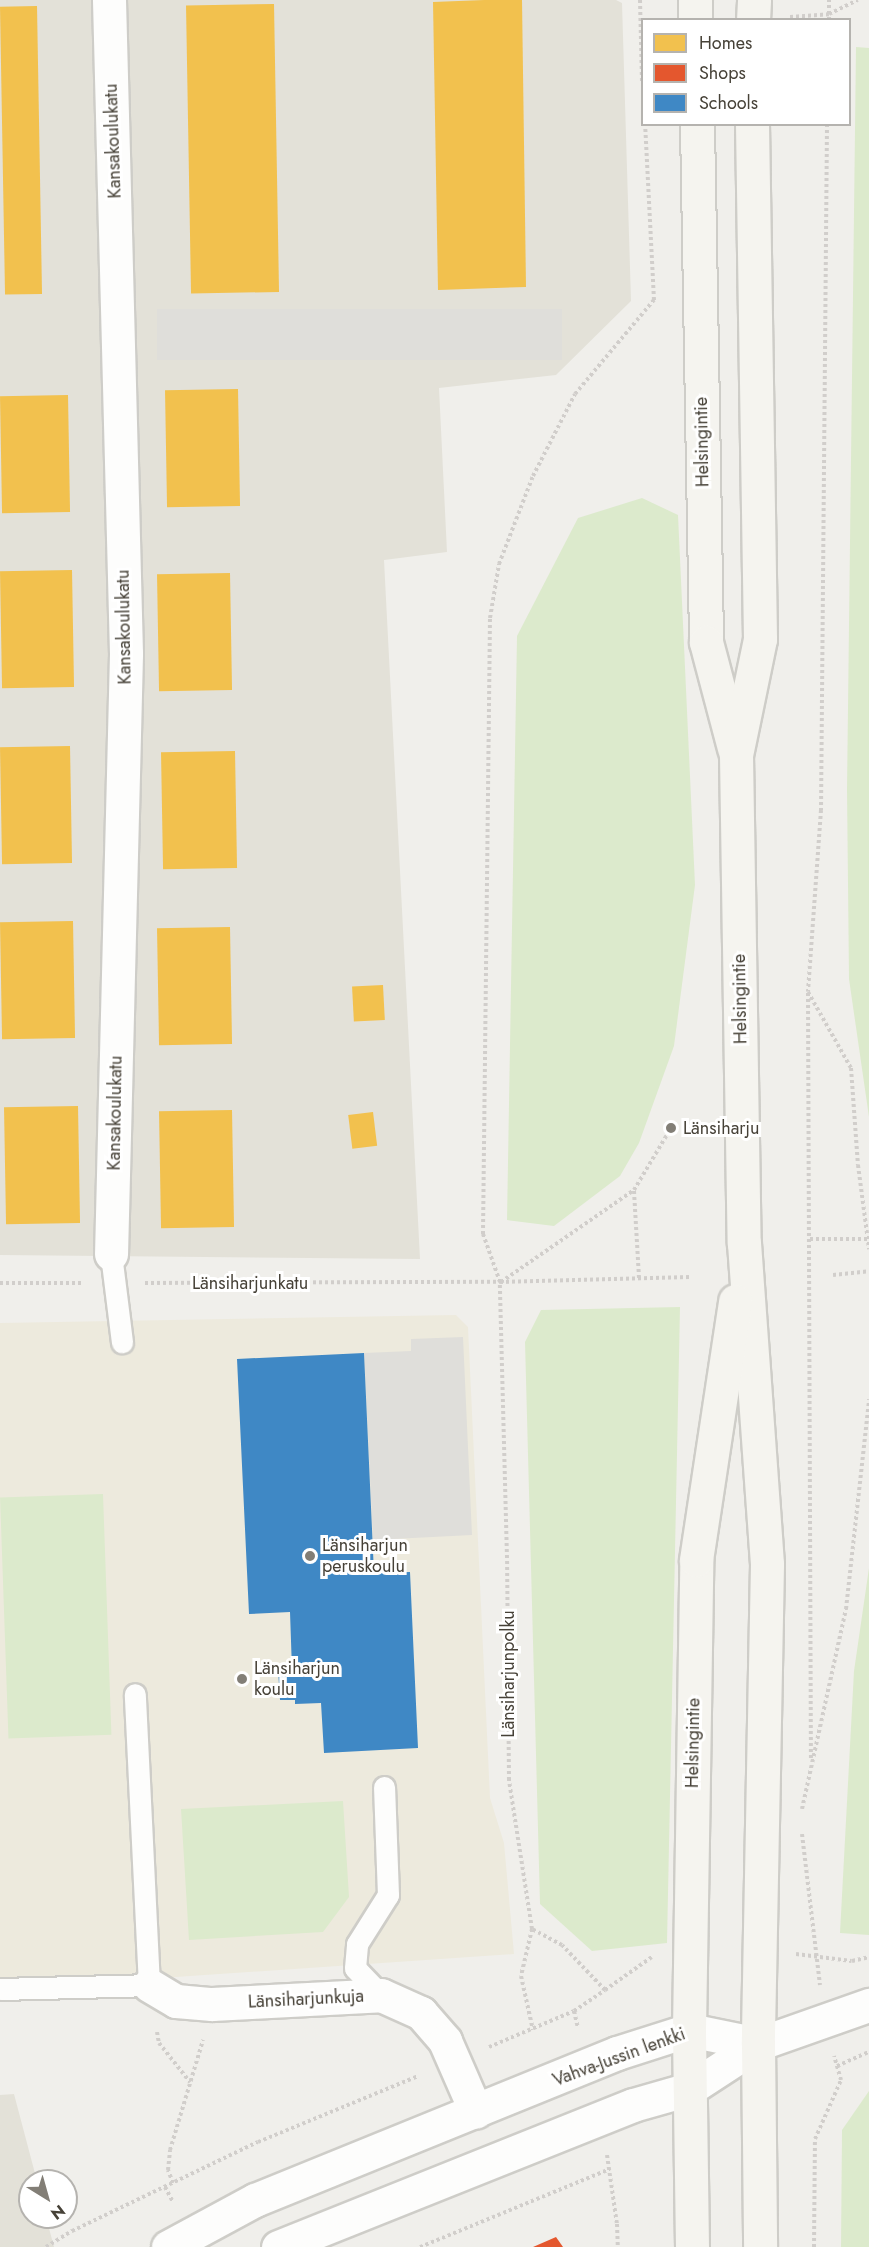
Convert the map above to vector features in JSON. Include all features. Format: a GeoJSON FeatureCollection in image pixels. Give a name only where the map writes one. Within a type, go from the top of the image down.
{"type":"FeatureCollection","features":[{"type":"Feature","properties":{"kind":"main road"},"geometry":{"type":"LineString","coordinates":[[695,0],[695,18]]}},
{"type":"Feature","properties":{"kind":"main road"},"geometry":{"type":"LineString","coordinates":[[753,18],[754,0]]}},
{"type":"Feature","properties":{"kind":"main road","name":"Helsingintie"},"geometry":{"type":"LineString","coordinates":[[697,126],[706,642],[736,755]]}},
{"type":"Feature","properties":{"kind":"main road","name":"Helsingintie"},"geometry":{"type":"LineString","coordinates":[[752,126],[760,639],[736,755],[744,1243],[767,1564],[758,2044],[760,2247]]}},
{"type":"Feature","properties":{"kind":"main road","name":"Helsingintie"},"geometry":{"type":"LineString","coordinates":[[692,2247],[689,2030],[696,1560],[744,1243]]}},
{"type":"Feature","properties":{"kind":"street","name":"Kansakoulukatu"},"geometry":{"type":"LineString","coordinates":[[109,0],[126,654],[112,1269]]}},
{"type":"Feature","properties":{"kind":"street","name":"Länsiharjunkuja"},"geometry":{"type":"LineString","coordinates":[[149,1984],[176,2001],[212,2004],[381,1995],[421,2013],[445,2041],[476,2112]]}},
{"type":"Feature","properties":{"kind":"street"},"geometry":{"type":"LineString","coordinates":[[278,2247],[633,2105],[690,2089],[758,2044],[869,2006]]}},
{"type":"Feature","properties":{"kind":"street","name":"Vahva-Jussin lenkki"},"geometry":{"type":"LineString","coordinates":[[168,2247],[255,2200],[617,2053],[689,2030],[758,2044]]}},
{"type":"Feature","properties":{"kind":"lane"},"geometry":{"type":"LineString","coordinates":[[112,1269],[122,1342]]}},
{"type":"Feature","properties":{"kind":"lane"},"geometry":{"type":"LineString","coordinates":[[0,1989],[149,1984],[135,1694]]}},
{"type":"Feature","properties":{"kind":"lane"},"geometry":{"type":"LineString","coordinates":[[381,1995],[356,1968],[357,1944],[388,1895],[384,1787]]}},
{"type":"Feature","properties":{"kind":"path"},"geometry":{"type":"LineString","coordinates":[[640,0],[641,29]]}},
{"type":"Feature","properties":{"kind":"path"},"geometry":{"type":"LineString","coordinates":[[829,0],[829,17]]}},
{"type":"Feature","properties":{"kind":"path"},"geometry":{"type":"LineString","coordinates":[[829,17],[858,0]]}},
{"type":"Feature","properties":{"kind":"path","name":"Länsiharjunpolku"},"geometry":{"type":"LineString","coordinates":[[532,1929],[509,1780],[507,1558],[500,1282],[483,1234],[490,618],[499,564],[543,455],[575,394],[654,300],[645,126]]}},
{"type":"Feature","properties":{"kind":"path"},"geometry":{"type":"LineString","coordinates":[[811,1769],[808,992],[821,810],[827,126]]}},
{"type":"Feature","properties":{"kind":"path"},"geometry":{"type":"LineString","coordinates":[[808,992],[851,1068],[858,1165],[869,1249]]}},
{"type":"Feature","properties":{"kind":"path"},"geometry":{"type":"LineString","coordinates":[[500,1282],[634,1190],[671,1128]]}},
{"type":"Feature","properties":{"kind":"path"},"geometry":{"type":"LineString","coordinates":[[634,1190],[639,1278]]}},
{"type":"Feature","properties":{"kind":"path"},"geometry":{"type":"LineString","coordinates":[[810,1239],[868,1239]]}},
{"type":"Feature","properties":{"kind":"path","name":"Länsiharjunkatu"},"geometry":{"type":"LineString","coordinates":[[0,1283],[112,1269],[500,1282],[690,1277]]}},
{"type":"Feature","properties":{"kind":"path"},"geometry":{"type":"LineString","coordinates":[[833,1275],[869,1271]]}},
{"type":"Feature","properties":{"kind":"path"},"geometry":{"type":"LineString","coordinates":[[800,1820],[846,1609],[869,1399]]}},
{"type":"Feature","properties":{"kind":"path"},"geometry":{"type":"LineString","coordinates":[[802,1830],[824,2022],[841,2080],[814,2139],[814,2247]]}},
{"type":"Feature","properties":{"kind":"path"},"geometry":{"type":"LineString","coordinates":[[46,2247],[72,2231],[258,2142],[533,2030],[574,2012],[605,1990],[562,1945],[532,1929],[521,1976],[533,2030]]}},
{"type":"Feature","properties":{"kind":"path"},"geometry":{"type":"LineString","coordinates":[[156,2026],[159,2043],[190,2082]]}},
{"type":"Feature","properties":{"kind":"path"},"geometry":{"type":"LineString","coordinates":[[173,2183],[168,2170],[170,2150],[204,2039]]}},
{"type":"Feature","properties":{"kind":"path"},"geometry":{"type":"LineString","coordinates":[[837,2066],[869,2052]]}},
{"type":"Feature","properties":{"kind":"path"},"geometry":{"type":"LineString","coordinates":[[420,2247],[610,2169]]}},
{"type":"Feature","properties":{"kind":"shaded area"},"geometry":{"type":"Polygon","coordinates":[[[0,0],[616,0],[622,3],[631,301],[556,375],[439,388],[447,552],[384,560],[420,1259],[0,1255],[0,0]]]}},
{"type":"Feature","properties":{"kind":"shaded area"},"geometry":{"type":"Polygon","coordinates":[[[157,309],[562,309],[562,360],[157,360],[157,309]]]}},
{"type":"Feature","properties":{"kind":"shaded area","name":"Länsiharjun koulu"},"geometry":{"type":"Polygon","coordinates":[[[456,1315],[468,1327],[490,1798],[504,1843],[514,1954],[0,1989],[0,1323],[456,1315]]]}},
{"type":"Feature","properties":{"kind":"shaded area"},"geometry":{"type":"Polygon","coordinates":[[[463,1337],[472,1535],[373,1540],[364,1353],[411,1351],[411,1339],[463,1337]]]}},
{"type":"Feature","properties":{"kind":"shaded area"},"geometry":{"type":"Polygon","coordinates":[[[14,2094],[34,2169],[18,2169],[18,2229],[49,2229],[54,2247],[0,2247],[0,2095],[14,2094]]]}},
{"type":"Feature","properties":{"kind":"green space"},"geometry":{"type":"Polygon","coordinates":[[[856,47],[869,48],[869,1117],[849,979],[847,790],[856,47]]]}},
{"type":"Feature","properties":{"kind":"green space"},"geometry":{"type":"Polygon","coordinates":[[[642,498],[678,515],[695,885],[674,1046],[639,1143],[620,1176],[554,1226],[507,1220],[517,636],[578,518],[642,498]]]}},
{"type":"Feature","properties":{"kind":"green space"},"geometry":{"type":"Polygon","coordinates":[[[680,1307],[667,1943],[592,1951],[540,1904],[525,1342],[541,1310],[680,1307]]]}},
{"type":"Feature","properties":{"kind":"green space"},"geometry":{"type":"Polygon","coordinates":[[[103,1494],[111,1735],[8,1738],[0,1498],[103,1494]]]}},
{"type":"Feature","properties":{"kind":"green space"},"geometry":{"type":"Polygon","coordinates":[[[869,1568],[869,1935],[840,1933],[854,1671],[869,1568]]]}},
{"type":"Feature","properties":{"kind":"green space"},"geometry":{"type":"Polygon","coordinates":[[[343,1801],[349,1897],[323,1932],[189,1940],[181,1809],[343,1801]]]}},
{"type":"Feature","properties":{"kind":"green space"},"geometry":{"type":"Polygon","coordinates":[[[869,2091],[869,2247],[841,2247],[842,2130],[869,2091]]]}},
{"type":"Feature","properties":{"kind":"building: Homes"},"geometry":{"type":"Polygon","coordinates":[[[522,0],[526,287],[438,290],[433,2],[522,0]]]}},
{"type":"Feature","properties":{"kind":"building: Homes"},"geometry":{"type":"Polygon","coordinates":[[[274,4],[279,292],[191,293],[186,6],[274,4]]]}},
{"type":"Feature","properties":{"kind":"building: Homes"},"geometry":{"type":"Polygon","coordinates":[[[37,6],[42,294],[5,295],[0,7],[37,6]]]}},
{"type":"Feature","properties":{"kind":"building: Homes"},"geometry":{"type":"Polygon","coordinates":[[[238,389],[240,506],[167,507],[165,390],[238,389]]]}},
{"type":"Feature","properties":{"kind":"building: Homes"},"geometry":{"type":"Polygon","coordinates":[[[68,395],[70,512],[2,513],[0,396],[68,395]]]}},
{"type":"Feature","properties":{"kind":"building: Homes"},"geometry":{"type":"Polygon","coordinates":[[[72,570],[74,687],[2,688],[0,571],[72,570]]]}},
{"type":"Feature","properties":{"kind":"building: Homes"},"geometry":{"type":"Polygon","coordinates":[[[230,573],[232,690],[159,691],[157,574],[230,573]]]}},
{"type":"Feature","properties":{"kind":"building: Homes"},"geometry":{"type":"Polygon","coordinates":[[[70,746],[72,863],[2,864],[0,747],[70,746]]]}},
{"type":"Feature","properties":{"kind":"building: Homes"},"geometry":{"type":"Polygon","coordinates":[[[235,751],[237,868],[163,869],[161,752],[235,751]]]}},
{"type":"Feature","properties":{"kind":"building: Homes"},"geometry":{"type":"Polygon","coordinates":[[[73,921],[75,1038],[2,1039],[0,922],[73,921]]]}},
{"type":"Feature","properties":{"kind":"building: Homes"},"geometry":{"type":"Polygon","coordinates":[[[230,927],[232,1044],[159,1045],[157,928],[230,927]]]}},
{"type":"Feature","properties":{"kind":"building: Homes"},"geometry":{"type":"Polygon","coordinates":[[[383,985],[385,1020],[354,1022],[352,987],[383,985]]]}},
{"type":"Feature","properties":{"kind":"building: Homes"},"geometry":{"type":"Polygon","coordinates":[[[78,1106],[80,1223],[6,1224],[4,1107],[78,1106]]]}},
{"type":"Feature","properties":{"kind":"building: Homes"},"geometry":{"type":"Polygon","coordinates":[[[232,1110],[234,1227],[161,1228],[159,1111],[232,1110]]]}},
{"type":"Feature","properties":{"kind":"building: Homes"},"geometry":{"type":"Polygon","coordinates":[[[373,1112],[377,1146],[352,1149],[348,1115],[373,1112]]]}},
{"type":"Feature","properties":{"kind":"building: Shops"},"geometry":{"type":"Polygon","coordinates":[[[556,2237],[563,2247],[533,2247],[556,2237]]]}},
{"type":"Feature","properties":{"kind":"building: Schools","name":"Länsiharjun peruskoulu"},"geometry":{"type":"Polygon","coordinates":[[[364,1353],[374,1573],[410,1572],[418,1748],[324,1753],[321,1703],[295,1704],[295,1700],[280,1700],[278,1670],[292,1670],[290,1612],[249,1614],[237,1359],[364,1353]]]}},
{"type":"Feature","properties":{"kind":"place","name":"Länsiharju"},"geometry":{"type":"Point","coordinates":[671,1128]}},
{"type":"Feature","properties":{"kind":"place","name":"Länsiharjun peruskoulu"},"geometry":{"type":"Point","coordinates":[310,1556]}},
{"type":"Feature","properties":{"kind":"place","name":"Länsiharjun koulu"},"geometry":{"type":"Point","coordinates":[242,1679]}}]}
